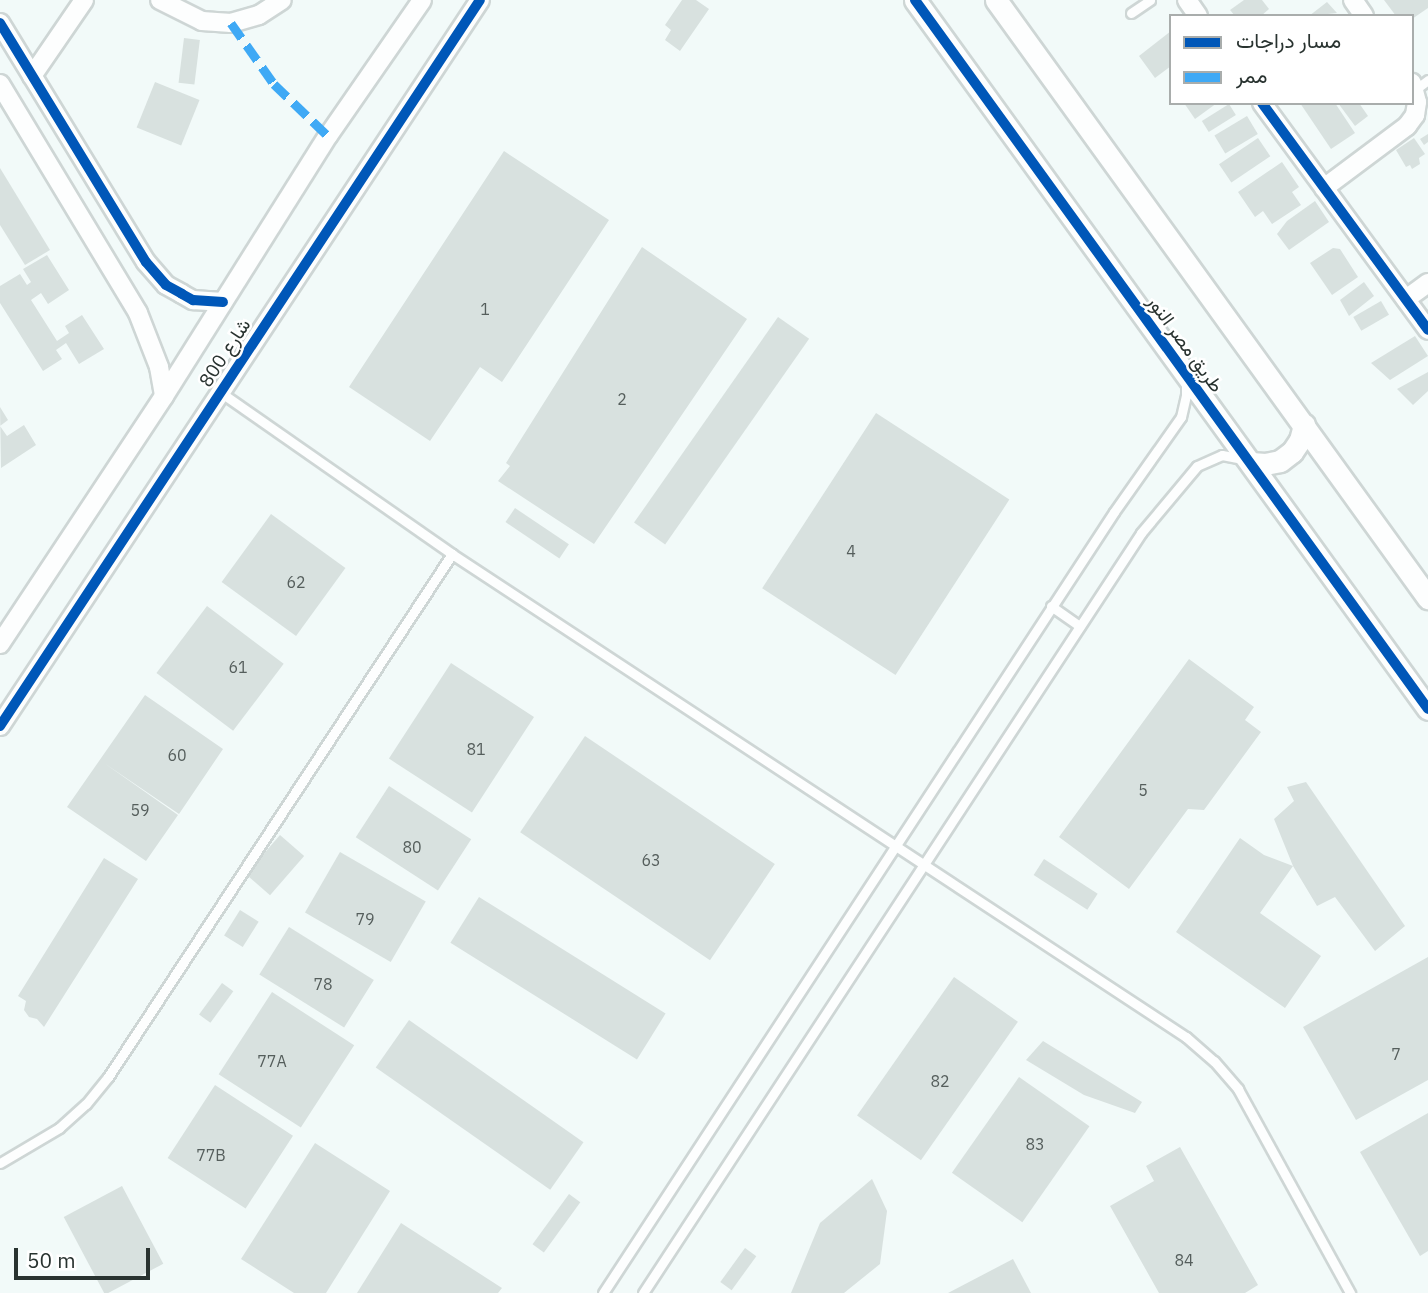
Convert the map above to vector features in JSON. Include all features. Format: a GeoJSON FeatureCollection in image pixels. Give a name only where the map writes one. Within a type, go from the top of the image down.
{"type":"FeatureCollection","features":[{"type":"Feature","properties":{"kind":"street"},"geometry":{"type":"LineString","coordinates":[[32,76],[84,0]]}},
{"type":"Feature","properties":{"kind":"street"},"geometry":{"type":"LineString","coordinates":[[160,0],[202,21],[231,23],[259,15],[282,0]]}},
{"type":"Feature","properties":{"kind":"street","name":"شارع 800"},"geometry":{"type":"LineString","coordinates":[[0,644],[164,396],[328,136],[422,0]]}},
{"type":"Feature","properties":{"kind":"street","name":"شارع 800"},"geometry":{"type":"LineString","coordinates":[[0,726],[480,0]]}},
{"type":"Feature","properties":{"kind":"street","name":"طريق مصر النور"},"geometry":{"type":"LineString","coordinates":[[915,0],[1428,709]]}},
{"type":"Feature","properties":{"kind":"street"},"geometry":{"type":"LineString","coordinates":[[996,0],[1428,598]]}},
{"type":"Feature","properties":{"kind":"street"},"geometry":{"type":"LineString","coordinates":[[0,23],[152,270],[166,285],[193,300],[223,302]]}},
{"type":"Feature","properties":{"kind":"street"},"geometry":{"type":"LineString","coordinates":[[0,84],[138,313],[159,367],[164,396]]}},
{"type":"Feature","properties":{"kind":"street"},"geometry":{"type":"LineString","coordinates":[[1324,188],[1407,126],[1415,115],[1419,84]]}},
{"type":"Feature","properties":{"kind":"street"},"geometry":{"type":"LineString","coordinates":[[1263,105],[1428,330]]}},
{"type":"Feature","properties":{"kind":"street"},"geometry":{"type":"LineString","coordinates":[[1406,299],[1428,283]]}},
{"type":"Feature","properties":{"kind":"street"},"geometry":{"type":"LineString","coordinates":[[1251,463],[1265,464],[1286,456],[1300,440],[1304,425]]}},
{"type":"Feature","properties":{"kind":"lane"},"geometry":{"type":"LineString","coordinates":[[1131,13],[1150,0]]}},
{"type":"Feature","properties":{"kind":"lane"},"geometry":{"type":"LineString","coordinates":[[603,1293],[1052,607],[1181,417],[1186,396],[1185,374]]}},
{"type":"Feature","properties":{"kind":"lane"},"geometry":{"type":"LineString","coordinates":[[220,392],[452,554],[1186,1037],[1214,1061],[1238,1088],[1350,1293]]}},
{"type":"Feature","properties":{"kind":"lane"},"geometry":{"type":"LineString","coordinates":[[643,1293],[1141,533],[1197,466],[1222,455],[1251,463]]}},
{"type":"Feature","properties":{"kind":"lane"},"geometry":{"type":"LineString","coordinates":[[0,1163],[59,1128],[86,1104],[108,1077],[452,554]]}},
{"type":"Feature","properties":{"kind":"lane"},"geometry":{"type":"LineString","coordinates":[[1052,607],[1080,625]]}},
{"type":"Feature","properties":{"kind":"building"},"geometry":{"type":"Polygon","coordinates":[[[682,0],[696,0],[709,9],[680,51],[665,40],[671,30],[665,25],[682,0]]]}},
{"type":"Feature","properties":{"kind":"building"},"geometry":{"type":"Polygon","coordinates":[[[1244,0],[1262,0],[1269,9],[1263,14],[1233,14],[1230,10],[1244,0]]]}},
{"type":"Feature","properties":{"kind":"building"},"geometry":{"type":"Polygon","coordinates":[[[1384,0],[1428,0],[1428,8],[1414,18],[1414,14],[1394,14],[1384,0]]]}},
{"type":"Feature","properties":{"kind":"building"},"geometry":{"type":"Polygon","coordinates":[[[1327,2],[1337,13],[1328,14],[1312,14],[1327,2]]]}},
{"type":"Feature","properties":{"kind":"building"},"geometry":{"type":"Polygon","coordinates":[[[1169,33],[1169,68],[1155,78],[1139,56],[1169,33]]]}},
{"type":"Feature","properties":{"kind":"building"},"geometry":{"type":"Polygon","coordinates":[[[184,38],[200,40],[194,85],[179,83],[184,38]]]}},
{"type":"Feature","properties":{"kind":"building"},"geometry":{"type":"Polygon","coordinates":[[[155,82],[200,100],[181,145],[137,127],[155,82]]]}},
{"type":"Feature","properties":{"kind":"building"},"geometry":{"type":"Polygon","coordinates":[[[1185,105],[1214,105],[1195,119],[1185,105]]]}},
{"type":"Feature","properties":{"kind":"building"},"geometry":{"type":"Polygon","coordinates":[[[1230,105],[1236,115],[1209,132],[1202,121],[1230,105]]]}},
{"type":"Feature","properties":{"kind":"building"},"geometry":{"type":"Polygon","coordinates":[[[1301,105],[1336,105],[1355,133],[1331,149],[1301,105]]]}},
{"type":"Feature","properties":{"kind":"building"},"geometry":{"type":"Polygon","coordinates":[[[1339,105],[1360,105],[1368,116],[1355,126],[1339,105]]]}},
{"type":"Feature","properties":{"kind":"building"},"geometry":{"type":"Polygon","coordinates":[[[1247,116],[1258,134],[1225,154],[1214,136],[1247,116]]]}},
{"type":"Feature","properties":{"kind":"building"},"geometry":{"type":"Polygon","coordinates":[[[1428,134],[1428,142],[1424,145],[1420,139],[1428,134]]]}},
{"type":"Feature","properties":{"kind":"building"},"geometry":{"type":"Polygon","coordinates":[[[1258,138],[1270,156],[1231,183],[1219,164],[1258,138]]]}},
{"type":"Feature","properties":{"kind":"building"},"geometry":{"type":"Polygon","coordinates":[[[1414,138],[1425,154],[1419,158],[1420,164],[1412,169],[1410,165],[1406,167],[1396,150],[1414,138]]]}},
{"type":"Feature","properties":{"kind":"building"},"geometry":{"type":"Polygon","coordinates":[[[504,151],[609,220],[502,382],[480,367],[430,441],[349,387],[504,151]]]}},
{"type":"Feature","properties":{"kind":"building"},"geometry":{"type":"Polygon","coordinates":[[[1282,162],[1299,187],[1292,192],[1301,205],[1272,224],[1263,211],[1255,217],[1238,192],[1282,162]]]}},
{"type":"Feature","properties":{"kind":"building"},"geometry":{"type":"Polygon","coordinates":[[[0,168],[50,250],[25,265],[0,225],[0,168]]]}},
{"type":"Feature","properties":{"kind":"building"},"geometry":{"type":"Polygon","coordinates":[[[1315,201],[1329,222],[1289,250],[1277,234],[1287,221],[1315,201]]]}},
{"type":"Feature","properties":{"kind":"building"},"geometry":{"type":"Polygon","coordinates":[[[642,247],[747,319],[594,544],[498,481],[510,466],[506,463],[642,247]]]}},
{"type":"Feature","properties":{"kind":"building"},"geometry":{"type":"Polygon","coordinates":[[[1333,248],[1340,249],[1358,277],[1332,295],[1310,263],[1333,248]]]}},
{"type":"Feature","properties":{"kind":"building"},"geometry":{"type":"Polygon","coordinates":[[[47,255],[69,290],[48,304],[41,293],[31,300],[57,341],[69,333],[65,326],[82,315],[104,349],[79,364],[66,343],[56,350],[62,359],[43,371],[0,303],[0,286],[20,274],[27,285],[31,282],[23,269],[47,255]]]}},
{"type":"Feature","properties":{"kind":"building"},"geometry":{"type":"Polygon","coordinates":[[[1364,282],[1374,296],[1349,316],[1340,300],[1364,282]]]}},
{"type":"Feature","properties":{"kind":"building"},"geometry":{"type":"Polygon","coordinates":[[[1381,301],[1389,315],[1361,331],[1353,317],[1381,301]]]}},
{"type":"Feature","properties":{"kind":"building"},"geometry":{"type":"Polygon","coordinates":[[[778,317],[809,339],[665,544],[634,523],[778,317]]]}},
{"type":"Feature","properties":{"kind":"building"},"geometry":{"type":"Polygon","coordinates":[[[1415,336],[1428,356],[1390,380],[1371,363],[1415,336]]]}},
{"type":"Feature","properties":{"kind":"building"},"geometry":{"type":"Polygon","coordinates":[[[1428,372],[1428,391],[1413,405],[1397,389],[1428,372]]]}},
{"type":"Feature","properties":{"kind":"building"},"geometry":{"type":"Polygon","coordinates":[[[0,407],[8,420],[0,426],[0,407]]]}},
{"type":"Feature","properties":{"kind":"building"},"geometry":{"type":"Polygon","coordinates":[[[876,413],[1009,500],[896,675],[762,588],[876,413]]]}},
{"type":"Feature","properties":{"kind":"building"},"geometry":{"type":"Polygon","coordinates":[[[24,425],[36,445],[1,468],[0,426],[7,436],[24,425]]]}},
{"type":"Feature","properties":{"kind":"building"},"geometry":{"type":"Polygon","coordinates":[[[515,508],[569,544],[559,558],[505,522],[515,508]]]}},
{"type":"Feature","properties":{"kind":"building"},"geometry":{"type":"Polygon","coordinates":[[[271,514],[345,568],[296,636],[222,582],[271,514]]]}},
{"type":"Feature","properties":{"kind":"building"},"geometry":{"type":"Polygon","coordinates":[[[207,606],[284,664],[233,731],[156,673],[207,606]]]}},
{"type":"Feature","properties":{"kind":"building"},"geometry":{"type":"Polygon","coordinates":[[[1189,659],[1254,707],[1245,720],[1261,732],[1204,810],[1188,809],[1129,889],[1059,837],[1189,659]]]}},
{"type":"Feature","properties":{"kind":"building"},"geometry":{"type":"Polygon","coordinates":[[[451,663],[534,717],[472,813],[389,759],[451,663]]]}},
{"type":"Feature","properties":{"kind":"building"},"geometry":{"type":"Polygon","coordinates":[[[145,695],[223,749],[179,814],[104,763],[178,815],[146,861],[67,807],[145,695]]]}},
{"type":"Feature","properties":{"kind":"building"},"geometry":{"type":"Polygon","coordinates":[[[585,736],[775,864],[710,960],[520,832],[585,736]]]}},
{"type":"Feature","properties":{"kind":"building"},"geometry":{"type":"Polygon","coordinates":[[[1306,782],[1405,926],[1375,951],[1335,897],[1317,906],[1293,866],[1274,819],[1294,801],[1287,787],[1306,782]]]}},
{"type":"Feature","properties":{"kind":"building"},"geometry":{"type":"Polygon","coordinates":[[[389,786],[471,839],[438,891],[356,837],[389,786]]]}},
{"type":"Feature","properties":{"kind":"building"},"geometry":{"type":"Polygon","coordinates":[[[280,835],[304,856],[270,895],[246,874],[280,835]]]}},
{"type":"Feature","properties":{"kind":"building"},"geometry":{"type":"Polygon","coordinates":[[[1240,838],[1264,855],[1293,866],[1260,913],[1321,956],[1285,1008],[1176,932],[1240,838]]]}},
{"type":"Feature","properties":{"kind":"building"},"geometry":{"type":"Polygon","coordinates":[[[340,852],[426,902],[391,962],[305,913],[340,852]]]}},
{"type":"Feature","properties":{"kind":"building"},"geometry":{"type":"Polygon","coordinates":[[[104,858],[138,879],[44,1027],[37,1019],[29,1017],[24,1010],[26,1001],[18,996],[104,858]]]}},
{"type":"Feature","properties":{"kind":"building"},"geometry":{"type":"Polygon","coordinates":[[[1044,859],[1098,894],[1087,910],[1034,875],[1044,859]]]}},
{"type":"Feature","properties":{"kind":"building"},"geometry":{"type":"Polygon","coordinates":[[[479,897],[666,1014],[637,1059],[450,943],[479,897]]]}},
{"type":"Feature","properties":{"kind":"building"},"geometry":{"type":"Polygon","coordinates":[[[240,910],[259,922],[243,947],[224,935],[240,910]]]}},
{"type":"Feature","properties":{"kind":"building"},"geometry":{"type":"Polygon","coordinates":[[[289,927],[374,980],[344,1027],[259,974],[289,927]]]}},
{"type":"Feature","properties":{"kind":"building"},"geometry":{"type":"Polygon","coordinates":[[[1428,957],[1428,1080],[1356,1120],[1303,1027],[1428,957]]]}},
{"type":"Feature","properties":{"kind":"building"},"geometry":{"type":"Polygon","coordinates":[[[954,977],[1018,1022],[921,1160],[857,1115],[954,977]]]}},
{"type":"Feature","properties":{"kind":"building"},"geometry":{"type":"Polygon","coordinates":[[[222,983],[233,991],[210,1023],[199,1015],[222,983]]]}},
{"type":"Feature","properties":{"kind":"building"},"geometry":{"type":"Polygon","coordinates":[[[272,992],[354,1045],[301,1128],[219,1074],[272,992]]]}},
{"type":"Feature","properties":{"kind":"building"},"geometry":{"type":"Polygon","coordinates":[[[409,1020],[583,1142],[550,1190],[376,1068],[409,1020]]]}},
{"type":"Feature","properties":{"kind":"building"},"geometry":{"type":"Polygon","coordinates":[[[1043,1041],[1142,1102],[1135,1113],[1084,1095],[1026,1060],[1043,1041]]]}},
{"type":"Feature","properties":{"kind":"building"},"geometry":{"type":"Polygon","coordinates":[[[1019,1077],[1089,1126],[1022,1222],[952,1173],[1019,1077]]]}},
{"type":"Feature","properties":{"kind":"building"},"geometry":{"type":"Polygon","coordinates":[[[215,1085],[293,1136],[246,1209],[168,1158],[215,1085]]]}},
{"type":"Feature","properties":{"kind":"building"},"geometry":{"type":"Polygon","coordinates":[[[1428,1113],[1428,1251],[1420,1256],[1360,1152],[1428,1113]]]}},
{"type":"Feature","properties":{"kind":"building"},"geometry":{"type":"Polygon","coordinates":[[[315,1143],[390,1191],[326,1293],[294,1293],[241,1259],[315,1143]]]}},
{"type":"Feature","properties":{"kind":"building"},"geometry":{"type":"Polygon","coordinates":[[[1180,1147],[1258,1285],[1245,1293],[1159,1293],[1110,1206],[1154,1181],[1146,1166],[1180,1147]]]}},
{"type":"Feature","properties":{"kind":"building"},"geometry":{"type":"Polygon","coordinates":[[[872,1179],[887,1211],[880,1264],[844,1293],[791,1293],[820,1223],[872,1179]]]}},
{"type":"Feature","properties":{"kind":"building"},"geometry":{"type":"Polygon","coordinates":[[[122,1186],[163,1264],[104,1293],[64,1217],[122,1186]]]}},
{"type":"Feature","properties":{"kind":"building"},"geometry":{"type":"Polygon","coordinates":[[[569,1194],[580,1202],[544,1252],[533,1244],[569,1194]]]}},
{"type":"Feature","properties":{"kind":"building"},"geometry":{"type":"Polygon","coordinates":[[[401,1223],[502,1288],[498,1293],[357,1293],[401,1223]]]}},
{"type":"Feature","properties":{"kind":"building"},"geometry":{"type":"Polygon","coordinates":[[[745,1248],[756,1256],[732,1290],[720,1282],[745,1248]]]}},
{"type":"Feature","properties":{"kind":"building"},"geometry":{"type":"Polygon","coordinates":[[[1013,1259],[1031,1293],[948,1293],[1013,1259]]]}},
{"type":"Feature","properties":{"kind":"marked path"},"geometry":{"type":"LineString","coordinates":[[231,23],[274,84],[328,136]]}},
{"type":"Feature","properties":{"kind":"cycle path"},"geometry":{"type":"LineString","coordinates":[[0,726],[480,0]]}},
{"type":"Feature","properties":{"kind":"cycle path"},"geometry":{"type":"LineString","coordinates":[[915,0],[1428,709]]}},
{"type":"Feature","properties":{"kind":"cycle path"},"geometry":{"type":"LineString","coordinates":[[0,23],[146,262],[166,285],[193,300],[223,302]]}},
{"type":"Feature","properties":{"kind":"cycle path"},"geometry":{"type":"LineString","coordinates":[[1263,105],[1428,330]]}}]}
